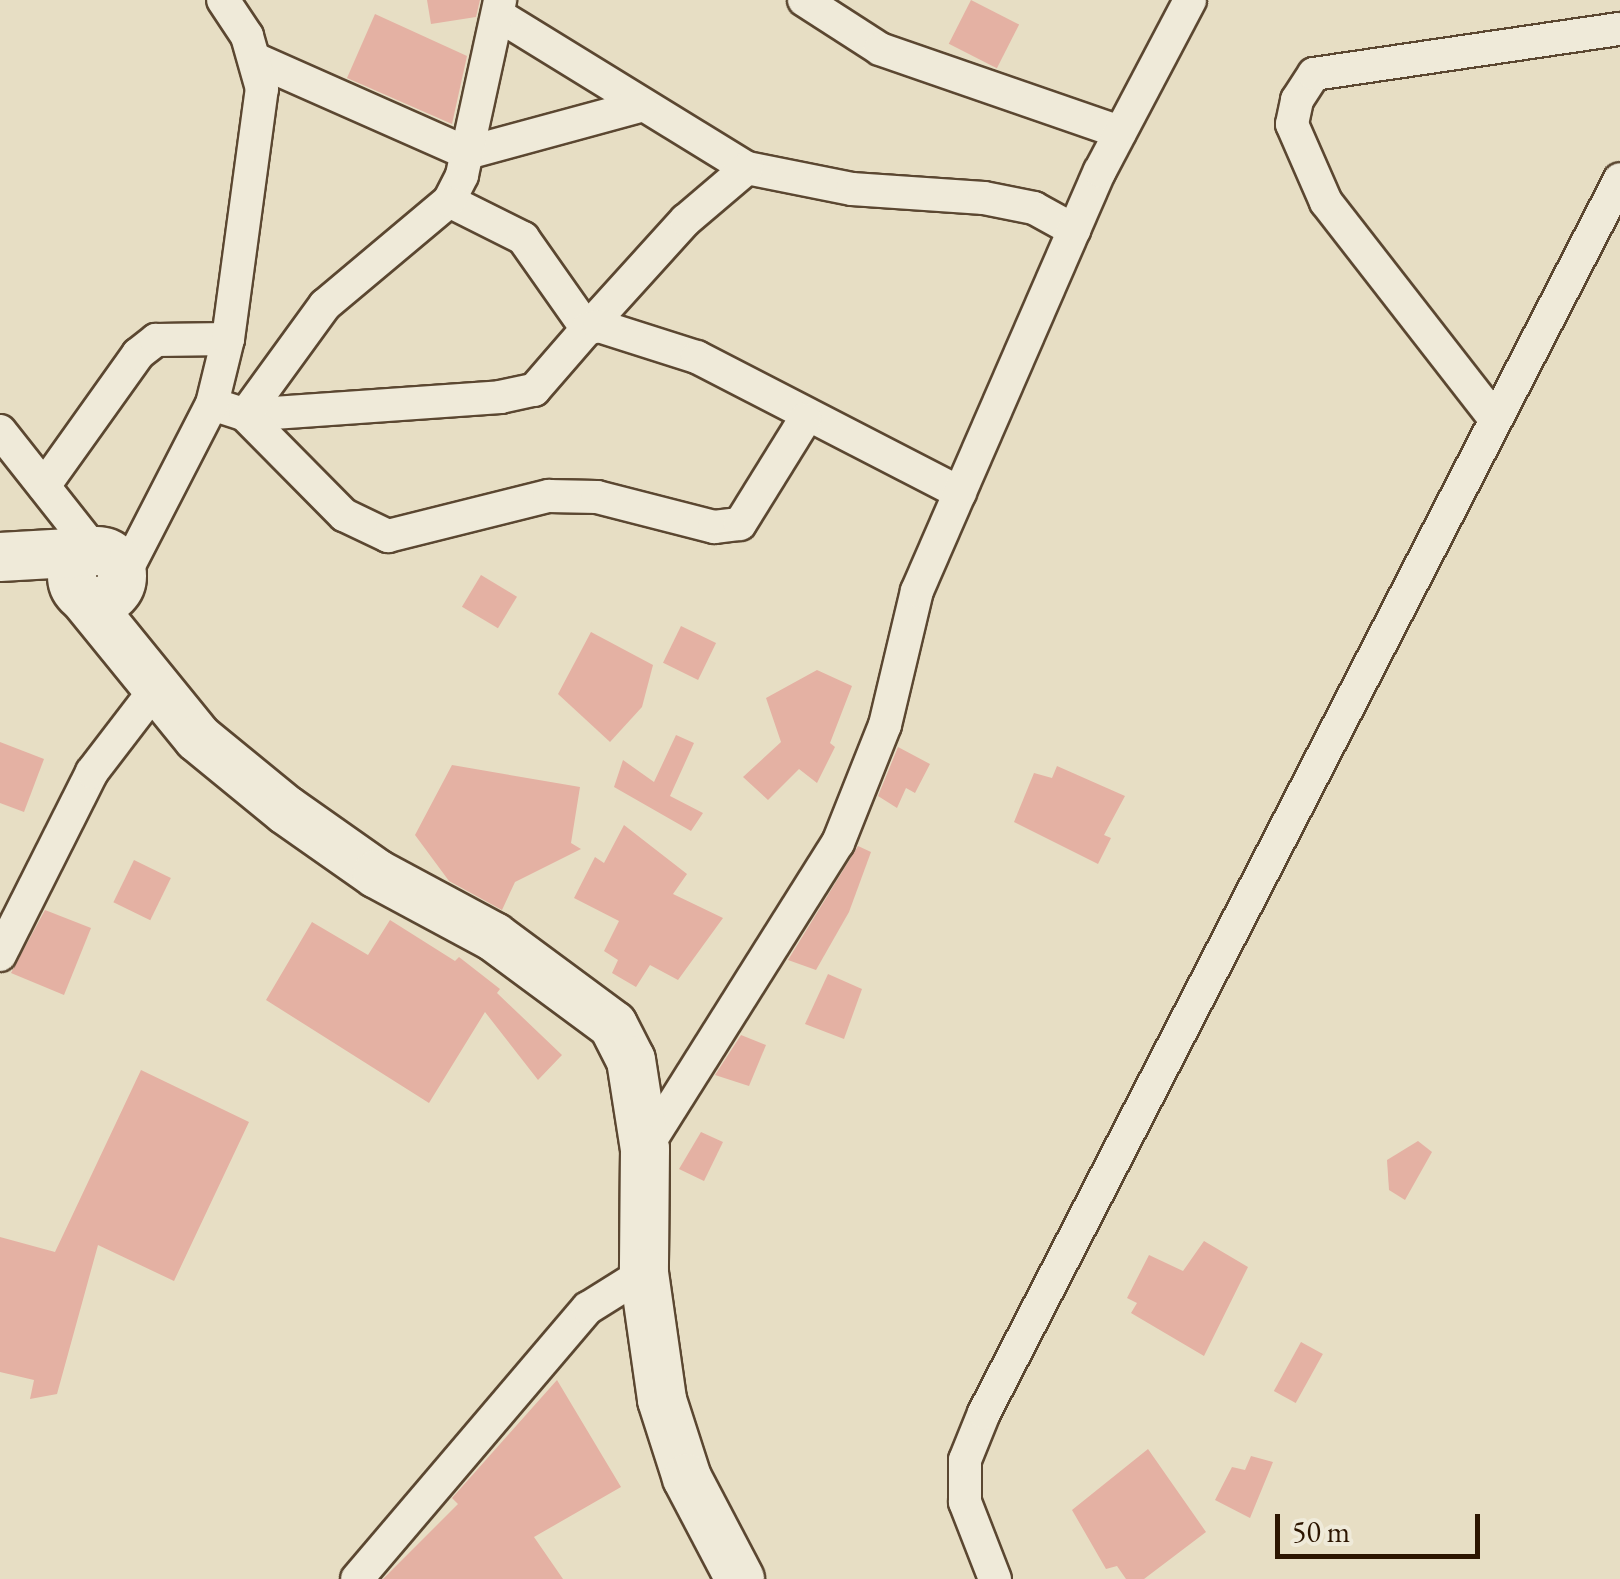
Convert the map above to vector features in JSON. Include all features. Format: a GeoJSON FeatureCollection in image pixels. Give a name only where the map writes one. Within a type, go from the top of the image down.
{"type":"FeatureCollection","features":[{"type":"Feature","properties":{"kind":"street"},"geometry":{"type":"LineString","coordinates":[[98,573],[162,505],[212,404],[228,339],[262,89],[258,60],[223,0]]}},
{"type":"Feature","properties":{"kind":"street"},"geometry":{"type":"LineString","coordinates":[[804,0],[880,49],[1120,132]]}},
{"type":"Feature","properties":{"kind":"street"},"geometry":{"type":"LineString","coordinates":[[645,1149],[838,843],[885,725],[917,591],[1074,230],[1120,132],[1190,0]]}},
{"type":"Feature","properties":{"kind":"street"},"geometry":{"type":"LineString","coordinates":[[246,415],[325,304],[449,202],[468,152],[499,8],[640,106],[747,168],[852,189],[984,198],[1034,208],[1074,230]]}},
{"type":"Feature","properties":{"kind":"street"},"geometry":{"type":"LineString","coordinates":[[1495,419],[1326,202],[1292,124],[1297,100],[1314,74],[1620,28]]}},
{"type":"Feature","properties":{"kind":"street"},"geometry":{"type":"LineString","coordinates":[[258,60],[468,152],[640,106]]}},
{"type":"Feature","properties":{"kind":"street"},"geometry":{"type":"LineString","coordinates":[[212,404],[246,415],[376,411],[534,390],[686,220],[747,168]]}},
{"type":"Feature","properties":{"kind":"street"},"geometry":{"type":"LineString","coordinates":[[995,1579],[965,1502],[965,1460],[984,1413],[1620,179]]}},
{"type":"Feature","properties":{"kind":"street"},"geometry":{"type":"LineString","coordinates":[[449,202],[523,238],[587,329]]}},
{"type":"Feature","properties":{"kind":"street"},"geometry":{"type":"LineString","coordinates":[[587,329],[599,326],[697,357],[806,419],[960,493]]}},
{"type":"Feature","properties":{"kind":"street"},"geometry":{"type":"LineString","coordinates":[[44,486],[138,354],[156,340],[228,339]]}},
{"type":"Feature","properties":{"kind":"street"},"geometry":{"type":"LineString","coordinates":[[246,415],[344,515],[388,536],[550,496],[597,497],[714,527],[740,524],[806,419]]}},
{"type":"Feature","properties":{"kind":"street"},"geometry":{"type":"LineString","coordinates":[[0,431],[44,486],[98,573],[122,646],[198,738],[286,810],[377,874],[494,937],[588,1001],[613,1025],[631,1060],[645,1149],[644,1273],[672,1433],[687,1478],[740,1579]]}},
{"type":"Feature","properties":{"kind":"street"},"geometry":{"type":"LineString","coordinates":[[8,556],[98,573]]}},
{"type":"Feature","properties":{"kind":"street"},"geometry":{"type":"LineString","coordinates":[[0,955],[92,772],[155,690]]}},
{"type":"Feature","properties":{"kind":"street"},"geometry":{"type":"LineString","coordinates":[[357,1579],[588,1308],[644,1273]]}},
{"type":"Feature","properties":{"kind":"building"},"geometry":{"type":"Polygon","coordinates":[[[427,0],[480,0],[476,17],[431,24],[427,0]]]}},
{"type":"Feature","properties":{"kind":"building"},"geometry":{"type":"Polygon","coordinates":[[[971,0],[1019,25],[997,68],[949,44],[971,0]]]}},
{"type":"Feature","properties":{"kind":"building"},"geometry":{"type":"Polygon","coordinates":[[[375,14],[467,56],[452,124],[347,78],[375,14]]]}},
{"type":"Feature","properties":{"kind":"building"},"geometry":{"type":"Polygon","coordinates":[[[481,575],[517,597],[498,628],[462,607],[481,575]]]}},
{"type":"Feature","properties":{"kind":"building"},"geometry":{"type":"Polygon","coordinates":[[[681,626],[716,643],[698,680],[663,663],[681,626]]]}},
{"type":"Feature","properties":{"kind":"building"},"geometry":{"type":"Polygon","coordinates":[[[591,632],[653,665],[642,707],[610,742],[558,694],[591,632]]]}},
{"type":"Feature","properties":{"kind":"building"},"geometry":{"type":"Polygon","coordinates":[[[817,670],[852,686],[830,743],[835,747],[817,783],[799,769],[768,800],[743,777],[781,742],[766,698],[817,670]]]}},
{"type":"Feature","properties":{"kind":"building"},"geometry":{"type":"Polygon","coordinates":[[[676,735],[694,743],[670,796],[703,813],[691,831],[614,787],[623,760],[654,782],[676,735]]]}},
{"type":"Feature","properties":{"kind":"building"},"geometry":{"type":"Polygon","coordinates":[[[0,742],[44,759],[24,812],[0,803],[0,742]]]}},
{"type":"Feature","properties":{"kind":"building"},"geometry":{"type":"Polygon","coordinates":[[[898,747],[930,764],[915,793],[906,788],[897,808],[878,796],[898,747]]]}},
{"type":"Feature","properties":{"kind":"building"},"geometry":{"type":"Polygon","coordinates":[[[452,765],[580,787],[571,843],[581,849],[515,882],[502,910],[449,881],[415,835],[452,765]]]}},
{"type":"Feature","properties":{"kind":"building"},"geometry":{"type":"Polygon","coordinates":[[[1057,766],[1125,796],[1104,835],[1111,838],[1098,864],[1014,822],[1034,773],[1052,778],[1057,766]]]}},
{"type":"Feature","properties":{"kind":"building"},"geometry":{"type":"Polygon","coordinates":[[[624,825],[687,874],[673,894],[723,918],[678,980],[650,965],[636,987],[612,973],[618,960],[604,951],[619,921],[574,898],[595,857],[604,863],[624,825]]]}},
{"type":"Feature","properties":{"kind":"building"},"geometry":{"type":"Polygon","coordinates":[[[858,846],[871,852],[849,912],[816,970],[788,960],[858,846]]]}},
{"type":"Feature","properties":{"kind":"building"},"geometry":{"type":"Polygon","coordinates":[[[134,860],[171,878],[150,920],[113,902],[134,860]]]}},
{"type":"Feature","properties":{"kind":"building"},"geometry":{"type":"Polygon","coordinates":[[[45,910],[91,928],[64,995],[11,973],[45,910]]]}},
{"type":"Feature","properties":{"kind":"building"},"geometry":{"type":"Polygon","coordinates":[[[390,920],[455,961],[459,957],[500,989],[497,993],[562,1055],[538,1080],[485,1012],[429,1103],[266,1000],[312,922],[368,955],[390,920]]]}},
{"type":"Feature","properties":{"kind":"building"},"geometry":{"type":"Polygon","coordinates":[[[828,974],[862,989],[844,1039],[805,1024],[828,974]]]}},
{"type":"Feature","properties":{"kind":"building"},"geometry":{"type":"Polygon","coordinates":[[[741,1035],[766,1045],[749,1086],[715,1075],[741,1035]]]}},
{"type":"Feature","properties":{"kind":"building"},"geometry":{"type":"Polygon","coordinates":[[[141,1070],[249,1122],[174,1281],[98,1245],[57,1394],[30,1399],[34,1380],[0,1372],[0,1237],[55,1252],[141,1070]]]}},
{"type":"Feature","properties":{"kind":"building"},"geometry":{"type":"Polygon","coordinates":[[[701,1132],[723,1142],[704,1181],[679,1169],[701,1132]]]}},
{"type":"Feature","properties":{"kind":"building"},"geometry":{"type":"Polygon","coordinates":[[[1418,1141],[1432,1152],[1405,1200],[1389,1190],[1387,1160],[1418,1141]]]}},
{"type":"Feature","properties":{"kind":"building"},"geometry":{"type":"Polygon","coordinates":[[[1204,1241],[1248,1267],[1204,1356],[1131,1313],[1137,1303],[1127,1298],[1149,1255],[1183,1271],[1204,1241]]]}},
{"type":"Feature","properties":{"kind":"building"},"geometry":{"type":"Polygon","coordinates":[[[1301,1342],[1323,1354],[1296,1403],[1274,1391],[1301,1342]]]}},
{"type":"Feature","properties":{"kind":"building"},"geometry":{"type":"Polygon","coordinates":[[[557,1380],[621,1487],[534,1537],[563,1579],[383,1579],[458,1504],[452,1498],[557,1380]]]}},
{"type":"Feature","properties":{"kind":"building"},"geometry":{"type":"Polygon","coordinates":[[[1148,1449],[1206,1532],[1144,1579],[1126,1579],[1117,1566],[1106,1569],[1072,1510],[1148,1449]]]}},
{"type":"Feature","properties":{"kind":"building"},"geometry":{"type":"Polygon","coordinates":[[[1251,1456],[1273,1462],[1250,1518],[1215,1500],[1232,1467],[1245,1470],[1251,1456]]]}}]}
